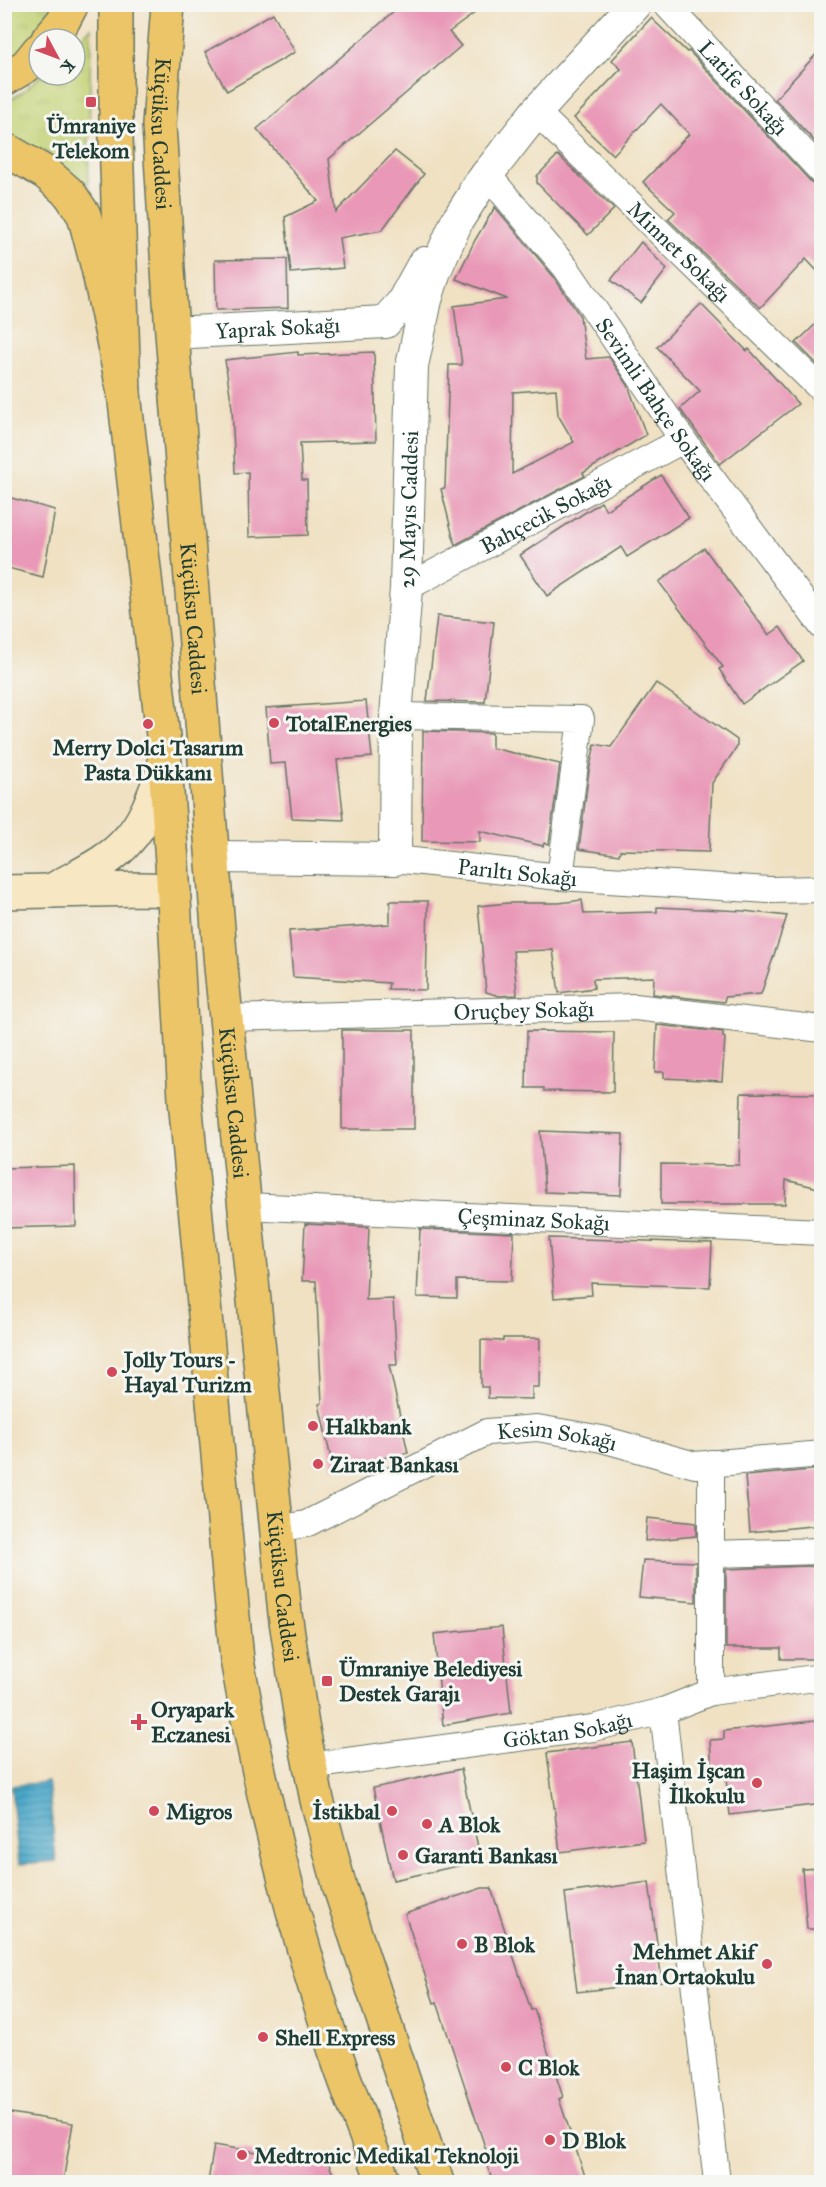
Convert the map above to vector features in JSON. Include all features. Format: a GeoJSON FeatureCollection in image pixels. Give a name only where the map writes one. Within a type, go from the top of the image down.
{"type":"FeatureCollection","features":[{"type":"Feature","properties":{"kind":"main road"},"geometry":{"type":"LineString","coordinates":[[58,27],[72,4]]}},
{"type":"Feature","properties":{"kind":"main road","name":"Küçüksu Caddesi"},"geometry":{"type":"LineString","coordinates":[[116,4],[116,137],[124,393],[165,766],[185,1099],[237,1660],[252,1742],[290,1901],[339,2063],[384,2182]]}},
{"type":"Feature","properties":{"kind":"main road","name":"Küçüksu Caddesi"},"geometry":{"type":"LineString","coordinates":[[168,4],[159,125],[172,333],[221,967],[285,1614],[309,1766],[340,1888],[437,2182]]}},
{"type":"Feature","properties":{"kind":"main road"},"geometry":{"type":"LineString","coordinates":[[4,79],[27,65]]}},
{"type":"Feature","properties":{"kind":"main road"},"geometry":{"type":"LineString","coordinates":[[4,152],[10,152],[46,173],[70,194],[84,215],[98,268],[124,393]]}},
{"type":"Feature","properties":{"kind":"main road"},"geometry":{"type":"LineString","coordinates":[[165,766],[192,836],[213,857]]}},
{"type":"Feature","properties":{"kind":"main road"},"geometry":{"type":"LineString","coordinates":[[51,891],[104,860],[129,840],[148,810],[165,766]]}},
{"type":"Feature","properties":{"kind":"main road"},"geometry":{"type":"LineString","coordinates":[[4,892],[174,890],[194,907],[204,923],[210,946],[221,967]]}},
{"type":"Feature","properties":{"kind":"street","name":"29 Mayıs Caddesi"},"geometry":{"type":"LineString","coordinates":[[385,322],[402,303],[436,241],[487,174],[536,112],[635,4]]}},
{"type":"Feature","properties":{"kind":"street","name":"Latife Sokağı"},"geometry":{"type":"LineString","coordinates":[[666,4],[822,172]]}},
{"type":"Feature","properties":{"kind":"street","name":"Minnet Sokağı"},"geometry":{"type":"LineString","coordinates":[[536,112],[822,390]]}},
{"type":"Feature","properties":{"kind":"street","name":"29 Mayıs Caddesi"},"geometry":{"type":"LineString","coordinates":[[395,860],[396,716],[406,588],[412,366],[426,300],[435,271],[457,221],[487,174]]}},
{"type":"Feature","properties":{"kind":"street","name":"Sevimli Bahçe Sokağı"},"geometry":{"type":"LineString","coordinates":[[487,174],[566,268],[683,440],[822,626]]}},
{"type":"Feature","properties":{"kind":"street","name":"Yaprak Sokağı"},"geometry":{"type":"LineString","coordinates":[[172,333],[385,322]]}},
{"type":"Feature","properties":{"kind":"street"},"geometry":{"type":"LineString","coordinates":[[385,322],[396,328],[407,342],[412,366]]}},
{"type":"Feature","properties":{"kind":"street","name":"Bahçecik Sokağı"},"geometry":{"type":"LineString","coordinates":[[406,588],[683,440]]}},
{"type":"Feature","properties":{"kind":"street"},"geometry":{"type":"LineString","coordinates":[[396,716],[581,719],[560,877]]}},
{"type":"Feature","properties":{"kind":"street","name":"Parıltı Sokağı"},"geometry":{"type":"LineString","coordinates":[[213,857],[395,860],[560,877],[769,890],[822,889]]}},
{"type":"Feature","properties":{"kind":"street","name":"Oruçbey Sokağı"},"geometry":{"type":"LineString","coordinates":[[226,1018],[635,1007],[822,1029]]}},
{"type":"Feature","properties":{"kind":"street","name":"Çeşminaz Sokağı"},"geometry":{"type":"LineString","coordinates":[[244,1206],[822,1232]]}},
{"type":"Feature","properties":{"kind":"street","name":"Kesim Sokağı"},"geometry":{"type":"LineString","coordinates":[[276,1529],[306,1524],[487,1432],[537,1428],[602,1439],[695,1465],[822,1454]]}},
{"type":"Feature","properties":{"kind":"street"},"geometry":{"type":"LineString","coordinates":[[711,1463],[711,1692]]}},
{"type":"Feature","properties":{"kind":"street"},"geometry":{"type":"LineString","coordinates":[[711,1554],[822,1551]]}},
{"type":"Feature","properties":{"kind":"street","name":"Göktan Sokağı"},"geometry":{"type":"LineString","coordinates":[[309,1766],[593,1728],[663,1711],[711,1692],[822,1677]]}},
{"type":"Feature","properties":{"kind":"street"},"geometry":{"type":"LineString","coordinates":[[663,1711],[717,2182]]}},
{"type":"Feature","properties":{"kind":"green space"},"geometry":{"type":"Polygon","coordinates":[[[5,5],[58,5],[40,27],[27,27],[27,43],[5,70],[5,5]]]}},
{"type":"Feature","properties":{"kind":"green space"},"geometry":{"type":"Polygon","coordinates":[[[91,28],[88,195],[44,151],[5,145],[4,104],[28,87],[87,87],[87,32],[91,28]]]}},
{"type":"Feature","properties":{"kind":"water"},"geometry":{"type":"Polygon","coordinates":[[[48,1782],[56,1861],[19,1864],[11,1786],[48,1782]]]}},
{"type":"Feature","properties":{"kind":"building"},"geometry":{"type":"Polygon","coordinates":[[[403,4],[487,4],[449,32],[461,46],[329,159],[336,212],[395,151],[424,174],[382,230],[339,238],[343,268],[291,273],[285,217],[318,201],[257,129],[403,4]]]}},
{"type":"Feature","properties":{"kind":"building"},"geometry":{"type":"Polygon","coordinates":[[[273,13],[295,52],[227,91],[205,52],[273,13]]]}},
{"type":"Feature","properties":{"kind":"building"},"geometry":{"type":"Polygon","coordinates":[[[651,18],[687,52],[689,51],[811,182],[822,187],[822,276],[806,259],[760,308],[668,219],[675,212],[643,182],[689,134],[661,104],[613,155],[574,118],[621,69],[612,60],[651,18]]]}},
{"type":"Feature","properties":{"kind":"building"},"geometry":{"type":"Polygon","coordinates":[[[822,48],[822,149],[775,99],[822,48]]]}},
{"type":"Feature","properties":{"kind":"building"},"geometry":{"type":"Polygon","coordinates":[[[558,155],[614,209],[588,235],[537,183],[537,176],[558,155]]]}},
{"type":"Feature","properties":{"kind":"building"},"geometry":{"type":"Polygon","coordinates":[[[495,207],[554,277],[580,316],[586,359],[609,357],[628,385],[646,435],[583,473],[585,476],[455,545],[441,489],[445,488],[449,365],[462,365],[454,306],[507,299],[456,279],[475,240],[495,207]],[[556,389],[513,392],[512,474],[574,442],[558,415],[556,389]]]}},
{"type":"Feature","properties":{"kind":"building"},"geometry":{"type":"Polygon","coordinates":[[[641,242],[667,269],[641,303],[611,280],[641,242]]]}},
{"type":"Feature","properties":{"kind":"building"},"geometry":{"type":"Polygon","coordinates":[[[287,259],[288,308],[216,310],[215,260],[287,259]]]}},
{"type":"Feature","properties":{"kind":"building"},"geometry":{"type":"Polygon","coordinates":[[[701,304],[747,351],[749,349],[798,404],[720,464],[680,409],[700,391],[657,347],[701,304]]]}},
{"type":"Feature","properties":{"kind":"building"},"geometry":{"type":"Polygon","coordinates":[[[822,318],[822,369],[796,343],[822,318]]]}},
{"type":"Feature","properties":{"kind":"building"},"geometry":{"type":"Polygon","coordinates":[[[298,352],[298,355],[374,352],[376,441],[300,443],[302,480],[307,480],[308,535],[249,537],[248,472],[235,473],[232,408],[225,360],[298,352]]]}},
{"type":"Feature","properties":{"kind":"building"},"geometry":{"type":"Polygon","coordinates":[[[661,475],[689,518],[627,557],[621,547],[547,596],[520,555],[601,502],[606,510],[661,475]]]}},
{"type":"Feature","properties":{"kind":"building"},"geometry":{"type":"Polygon","coordinates":[[[4,496],[55,510],[43,577],[4,567],[4,496]]]}},
{"type":"Feature","properties":{"kind":"building"},"geometry":{"type":"Polygon","coordinates":[[[704,548],[769,635],[780,627],[803,661],[742,704],[719,669],[723,667],[659,582],[704,548]]]}},
{"type":"Feature","properties":{"kind":"building"},"geometry":{"type":"Polygon","coordinates":[[[437,616],[494,622],[485,702],[427,701],[437,616]]]}},
{"type":"Feature","properties":{"kind":"building"},"geometry":{"type":"Polygon","coordinates":[[[656,683],[737,740],[737,747],[712,783],[709,852],[620,850],[619,855],[579,849],[589,771],[595,744],[611,747],[656,683]]]}},
{"type":"Feature","properties":{"kind":"building"},"geometry":{"type":"Polygon","coordinates":[[[366,701],[372,757],[337,760],[344,820],[292,818],[286,763],[270,764],[266,708],[366,701]]]}},
{"type":"Feature","properties":{"kind":"building"},"geometry":{"type":"Polygon","coordinates":[[[423,731],[492,733],[492,748],[560,764],[549,844],[544,843],[543,846],[480,831],[480,842],[422,841],[423,731]]]}},
{"type":"Feature","properties":{"kind":"building"},"geometry":{"type":"Polygon","coordinates":[[[582,900],[584,914],[657,912],[657,907],[744,911],[787,916],[761,994],[725,997],[724,1002],[653,994],[654,977],[593,979],[594,988],[559,993],[553,950],[513,951],[517,995],[499,996],[486,992],[478,906],[582,900]]]}},
{"type":"Feature","properties":{"kind":"building"},"geometry":{"type":"Polygon","coordinates":[[[390,901],[428,901],[426,990],[388,989],[389,983],[293,977],[289,931],[390,924],[390,901]]]}},
{"type":"Feature","properties":{"kind":"building"},"geometry":{"type":"Polygon","coordinates":[[[657,1025],[723,1032],[725,1038],[722,1081],[664,1078],[664,1072],[655,1072],[657,1025]]]}},
{"type":"Feature","properties":{"kind":"building"},"geometry":{"type":"Polygon","coordinates":[[[342,1030],[414,1030],[414,1129],[342,1129],[342,1030]]]}},
{"type":"Feature","properties":{"kind":"building"},"geometry":{"type":"Polygon","coordinates":[[[527,1031],[614,1032],[613,1092],[544,1091],[544,1088],[526,1088],[527,1031]]]}},
{"type":"Feature","properties":{"kind":"building"},"geometry":{"type":"Polygon","coordinates":[[[741,1093],[822,1094],[822,1189],[786,1180],[785,1204],[661,1204],[661,1164],[739,1165],[741,1093]]]}},
{"type":"Feature","properties":{"kind":"building"},"geometry":{"type":"Polygon","coordinates":[[[540,1131],[623,1134],[621,1195],[545,1192],[540,1131]]]}},
{"type":"Feature","properties":{"kind":"building"},"geometry":{"type":"Polygon","coordinates":[[[75,1166],[76,1226],[4,1228],[4,1168],[75,1166]]]}},
{"type":"Feature","properties":{"kind":"building"},"geometry":{"type":"Polygon","coordinates":[[[305,1224],[369,1227],[366,1300],[393,1299],[397,1365],[389,1365],[408,1453],[333,1468],[319,1404],[322,1403],[316,1281],[302,1281],[305,1224]]]}},
{"type":"Feature","properties":{"kind":"building"},"geometry":{"type":"Polygon","coordinates":[[[420,1229],[514,1233],[512,1281],[457,1280],[457,1298],[417,1297],[420,1229]]]}},
{"type":"Feature","properties":{"kind":"building"},"geometry":{"type":"Polygon","coordinates":[[[549,1238],[712,1243],[710,1287],[591,1283],[592,1295],[554,1298],[549,1238]]]}},
{"type":"Feature","properties":{"kind":"building"},"geometry":{"type":"Polygon","coordinates":[[[503,1338],[540,1338],[539,1387],[532,1387],[532,1399],[488,1398],[488,1387],[481,1387],[481,1340],[503,1341],[503,1338]]]}},
{"type":"Feature","properties":{"kind":"building"},"geometry":{"type":"Polygon","coordinates":[[[822,1469],[822,1525],[750,1532],[745,1476],[822,1469]]]}},
{"type":"Feature","properties":{"kind":"building"},"geometry":{"type":"Polygon","coordinates":[[[647,1518],[696,1523],[696,1536],[645,1541],[647,1518]]]}},
{"type":"Feature","properties":{"kind":"building"},"geometry":{"type":"Polygon","coordinates":[[[643,1560],[696,1562],[696,1602],[639,1597],[643,1560]]]}},
{"type":"Feature","properties":{"kind":"building"},"geometry":{"type":"Polygon","coordinates":[[[822,1567],[822,1659],[781,1659],[781,1648],[726,1648],[726,1569],[822,1567]]]}},
{"type":"Feature","properties":{"kind":"building"},"geometry":{"type":"Polygon","coordinates":[[[502,1627],[511,1713],[443,1725],[434,1634],[502,1627]]]}},
{"type":"Feature","properties":{"kind":"building"},"geometry":{"type":"Polygon","coordinates":[[[822,1720],[822,1804],[730,1815],[725,1770],[712,1770],[710,1740],[724,1739],[724,1731],[822,1720]]]}},
{"type":"Feature","properties":{"kind":"building"},"geometry":{"type":"Polygon","coordinates":[[[632,1742],[644,1841],[560,1852],[547,1753],[632,1742]]]}},
{"type":"Feature","properties":{"kind":"building","name":"A Blok"},"geometry":{"type":"Polygon","coordinates":[[[461,1769],[481,1861],[393,1880],[373,1788],[461,1769]]]}},
{"type":"Feature","properties":{"kind":"building"},"geometry":{"type":"Polygon","coordinates":[[[822,1868],[822,1929],[807,1929],[802,1869],[822,1868]]]}},
{"type":"Feature","properties":{"kind":"building"},"geometry":{"type":"Polygon","coordinates":[[[649,1882],[662,1982],[577,1992],[565,1893],[649,1882]]]}},
{"type":"Feature","properties":{"kind":"building"},"geometry":{"type":"Polygon","coordinates":[[[482,1888],[491,1888],[531,2010],[534,2009],[563,2097],[559,2099],[587,2182],[493,2182],[483,2155],[487,2153],[405,1914],[482,1888]]]}},
{"type":"Feature","properties":{"kind":"building"},"geometry":{"type":"Polygon","coordinates":[[[4,2112],[73,2123],[63,2182],[4,2182],[4,2112]]]}},
{"type":"Feature","properties":{"kind":"building","name":"Medtronic Medikal Teknoloji"},"geometry":{"type":"Polygon","coordinates":[[[214,2145],[329,2164],[336,2182],[208,2182],[214,2145]]]}},
{"type":"Feature","properties":{"kind":"place","name":"Ümraniye Telekom"},"geometry":{"type":"Point","coordinates":[91,102]}},
{"type":"Feature","properties":{"kind":"place","name":"TotalEnergies"},"geometry":{"type":"Point","coordinates":[274,723]}},
{"type":"Feature","properties":{"kind":"place","name":"Merry Dolci Tasarım Pasta Dükkanı"},"geometry":{"type":"Point","coordinates":[148,724]}},
{"type":"Feature","properties":{"kind":"place","name":"Jolly Tours - Hayal Turizm"},"geometry":{"type":"Point","coordinates":[112,1372]}},
{"type":"Feature","properties":{"kind":"place","name":"Halkbank"},"geometry":{"type":"Point","coordinates":[313,1426]}},
{"type":"Feature","properties":{"kind":"place","name":"Ziraat Bankası"},"geometry":{"type":"Point","coordinates":[318,1464]}},
{"type":"Feature","properties":{"kind":"place","name":"Ümraniye Belediyesi Destek Garajı"},"geometry":{"type":"Point","coordinates":[327,1681]}},
{"type":"Feature","properties":{"kind":"place","name":"Oryapark Eczanesi"},"geometry":{"type":"Point","coordinates":[139,1722]}},
{"type":"Feature","properties":{"kind":"place","name":"Haşim İşcan İlkokulu"},"geometry":{"type":"Point","coordinates":[757,1783]}},
{"type":"Feature","properties":{"kind":"place","name":"Migros"},"geometry":{"type":"Point","coordinates":[154,1811]}},
{"type":"Feature","properties":{"kind":"place","name":"İstikbal"},"geometry":{"type":"Point","coordinates":[392,1811]}},
{"type":"Feature","properties":{"kind":"place","name":"A Blok"},"geometry":{"type":"Point","coordinates":[427,1824]}},
{"type":"Feature","properties":{"kind":"place","name":"Garanti Bankası"},"geometry":{"type":"Point","coordinates":[403,1855]}},
{"type":"Feature","properties":{"kind":"place","name":"B Blok"},"geometry":{"type":"Point","coordinates":[462,1944]}},
{"type":"Feature","properties":{"kind":"place","name":"Mehmet Akif İnan Ortaokulu"},"geometry":{"type":"Point","coordinates":[767,1964]}},
{"type":"Feature","properties":{"kind":"place","name":"Shell Express"},"geometry":{"type":"Point","coordinates":[263,2037]}},
{"type":"Feature","properties":{"kind":"place","name":"C Blok"},"geometry":{"type":"Point","coordinates":[506,2067]}},
{"type":"Feature","properties":{"kind":"place","name":"D Blok"},"geometry":{"type":"Point","coordinates":[550,2140]}},
{"type":"Feature","properties":{"kind":"place","name":"Medtronic Medikal Teknoloji"},"geometry":{"type":"Point","coordinates":[242,2155]}}]}
